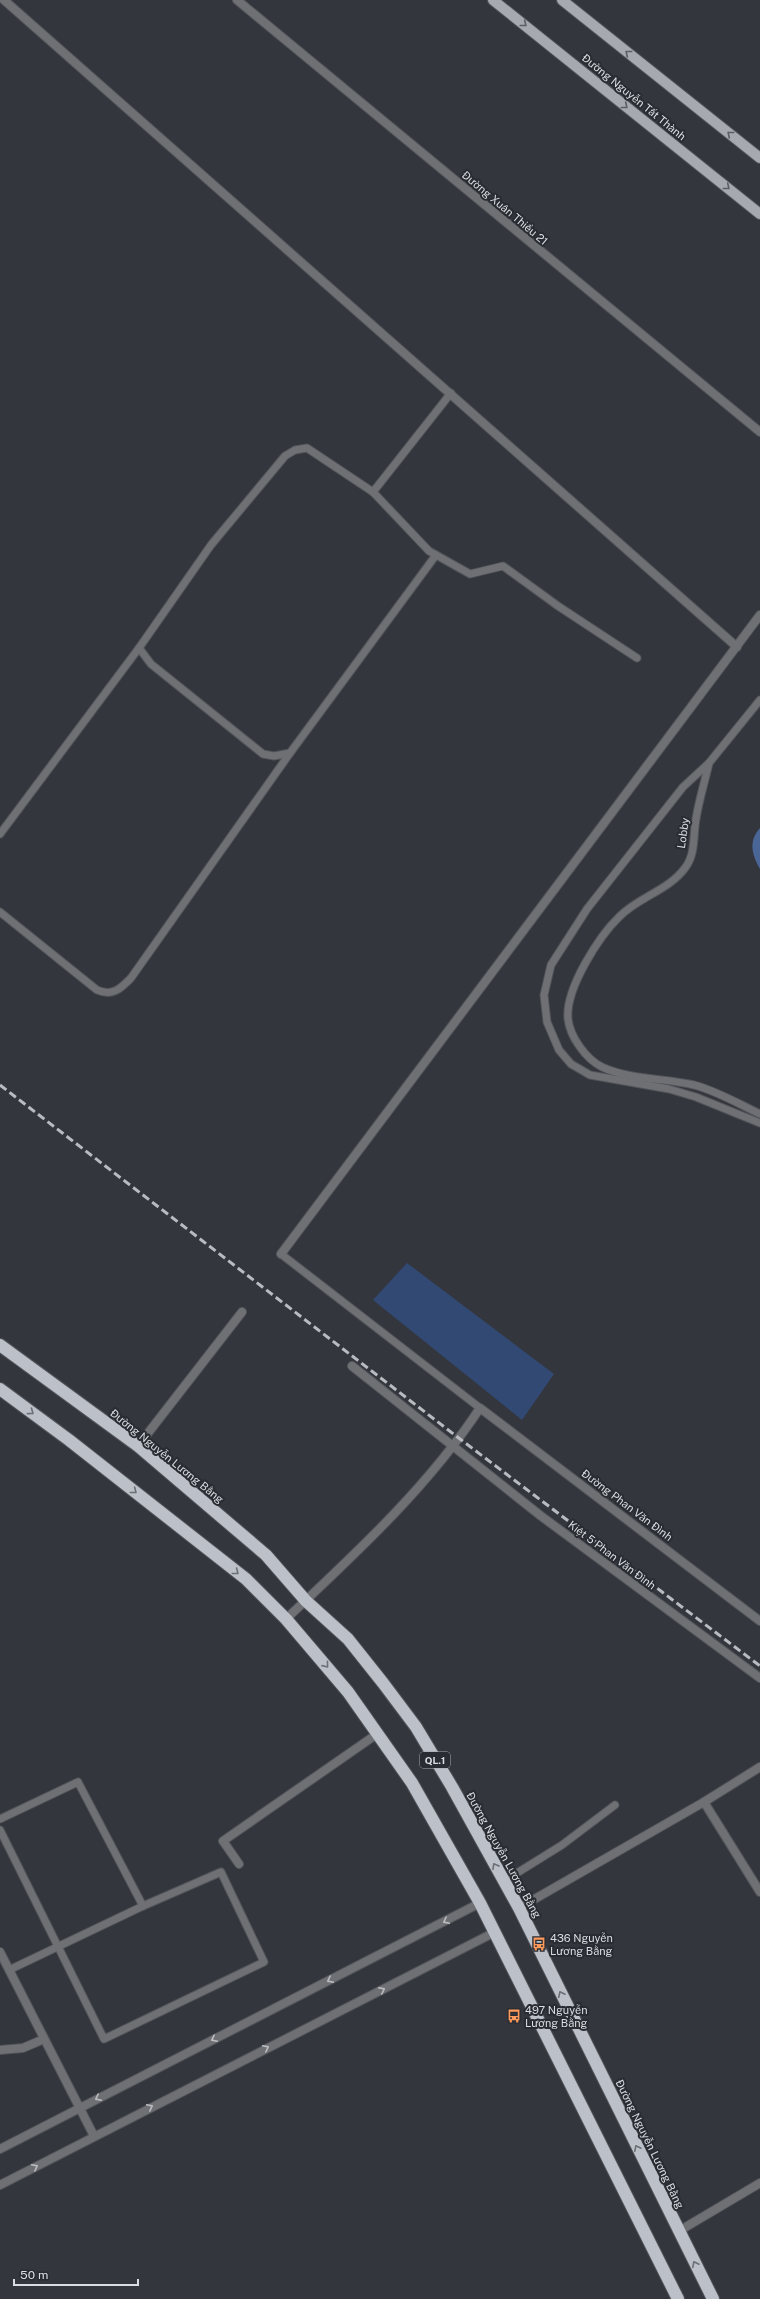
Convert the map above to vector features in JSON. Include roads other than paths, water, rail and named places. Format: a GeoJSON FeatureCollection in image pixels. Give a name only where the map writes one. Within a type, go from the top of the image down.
{"type":"FeatureCollection","features":[{"type":"Feature","properties":{"kind":"highway","name":"Đường Nguyễn Lương Bằng"},"geometry":{"type":"LineString","coordinates":[[0,1345],[138,1446],[266,1555],[306,1600],[348,1639],[416,1727],[519,1908],[713,2299]]}},
{"type":"Feature","properties":{"kind":"highway","name":"QL.1"},"geometry":{"type":"LineString","coordinates":[[0,1389],[69,1440],[246,1579],[286,1619],[348,1692],[412,1783],[480,1903],[678,2299]]}},
{"type":"Feature","properties":{"kind":"main road","name":"Đường Nguyễn Tất Thành"},"geometry":{"type":"LineString","coordinates":[[493,0],[760,214]]}},
{"type":"Feature","properties":{"kind":"main road"},"geometry":{"type":"LineString","coordinates":[[562,0],[760,158]]}},
{"type":"Feature","properties":{"kind":"street"},"geometry":{"type":"LineString","coordinates":[[4,0],[452,393],[737,647]]}},
{"type":"Feature","properties":{"kind":"street","name":"Đường Xuân Thiều 21"},"geometry":{"type":"LineString","coordinates":[[237,0],[760,432]]}},
{"type":"Feature","properties":{"kind":"street"},"geometry":{"type":"LineString","coordinates":[[281,1254],[760,615]]}},
{"type":"Feature","properties":{"kind":"street"},"geometry":{"type":"LineString","coordinates":[[138,1446],[242,1312]]}},
{"type":"Feature","properties":{"kind":"street","name":"Kiệt 5 Phan Văn Đình"},"geometry":{"type":"LineString","coordinates":[[352,1366],[452,1447],[760,1678]]}},
{"type":"Feature","properties":{"kind":"street"},"geometry":{"type":"LineString","coordinates":[[286,1619],[379,1530],[452,1447],[480,1408]]}},
{"type":"Feature","properties":{"kind":"street","name":"Đường Phan Văn Đình"},"geometry":{"type":"LineString","coordinates":[[480,1408],[760,1621]]}},
{"type":"Feature","properties":{"kind":"street"},"geometry":{"type":"LineString","coordinates":[[239,1864],[223,1841],[378,1734]]}},
{"type":"Feature","properties":{"kind":"street"},"geometry":{"type":"LineString","coordinates":[[519,1908],[704,1802],[760,1767]]}},
{"type":"Feature","properties":{"kind":"street"},"geometry":{"type":"LineString","coordinates":[[704,1802],[760,1892]]}},
{"type":"Feature","properties":{"kind":"street"},"geometry":{"type":"LineString","coordinates":[[0,2149],[480,1903]]}},
{"type":"Feature","properties":{"kind":"street"},"geometry":{"type":"LineString","coordinates":[[0,2184],[495,1932]]}},
{"type":"Feature","properties":{"kind":"street"},"geometry":{"type":"LineString","coordinates":[[0,1952],[94,2136]]}},
{"type":"Feature","properties":{"kind":"street"},"geometry":{"type":"LineString","coordinates":[[0,2050],[23,2048],[44,2039]]}},
{"type":"Feature","properties":{"kind":"street"},"geometry":{"type":"LineString","coordinates":[[679,2231],[760,2183]]}},
{"type":"Feature","properties":{"kind":"lane"},"geometry":{"type":"LineString","coordinates":[[373,492],[452,393]]}},
{"type":"Feature","properties":{"kind":"lane"},"geometry":{"type":"LineString","coordinates":[[0,834],[139,648],[211,545],[285,456],[295,450],[307,448],[373,492],[429,551],[470,574],[503,566],[558,606],[636,658]]}},
{"type":"Feature","properties":{"kind":"lane"},"geometry":{"type":"LineString","coordinates":[[0,912],[93,987],[105,993],[113,993],[131,978],[290,753],[436,555]]}},
{"type":"Feature","properties":{"kind":"lane"},"geometry":{"type":"LineString","coordinates":[[139,648],[151,664],[263,754],[274,756],[290,753]]}},
{"type":"Feature","properties":{"kind":"lane"},"geometry":{"type":"LineString","coordinates":[[760,700],[709,763],[683,787],[673,799],[587,909],[551,965],[544,994],[547,1022],[559,1050],[571,1064],[590,1075],[669,1089],[696,1097],[760,1123]]}},
{"type":"Feature","properties":{"kind":"lane","name":"Lobby"},"geometry":{"type":"LineString","coordinates":[[709,763],[696,819],[691,858],[685,868],[671,882],[635,904],[620,916],[605,932],[584,968],[573,992],[568,1011],[568,1020],[575,1038],[586,1054],[601,1066],[617,1072],[695,1085],[760,1114]]}},
{"type":"Feature","properties":{"kind":"lane"},"geometry":{"type":"LineString","coordinates":[[281,1254],[480,1408]]}},
{"type":"Feature","properties":{"kind":"lane"},"geometry":{"type":"LineString","coordinates":[[0,1819],[78,1782],[143,1906]]}},
{"type":"Feature","properties":{"kind":"lane"},"geometry":{"type":"LineString","coordinates":[[504,1881],[562,1845],[615,1805]]}},
{"type":"Feature","properties":{"kind":"lane"},"geometry":{"type":"LineString","coordinates":[[0,1830],[58,1947],[104,2039],[264,1962],[221,1872],[143,1906],[58,1947],[9,1970]]}},
{"type":"Feature","properties":{"kind":"railway"},"geometry":{"type":"LineString","coordinates":[[0,1085],[460,1439],[760,1666]]}},
{"type":"Feature","properties":{"kind":"place","name":"436 Nguyễn Lương Bằng"},"geometry":{"type":"Point","coordinates":[539,1944]}},
{"type":"Feature","properties":{"kind":"place","name":"497 Nguyễn Lương Bằng"},"geometry":{"type":"Point","coordinates":[514,2016]}}]}
